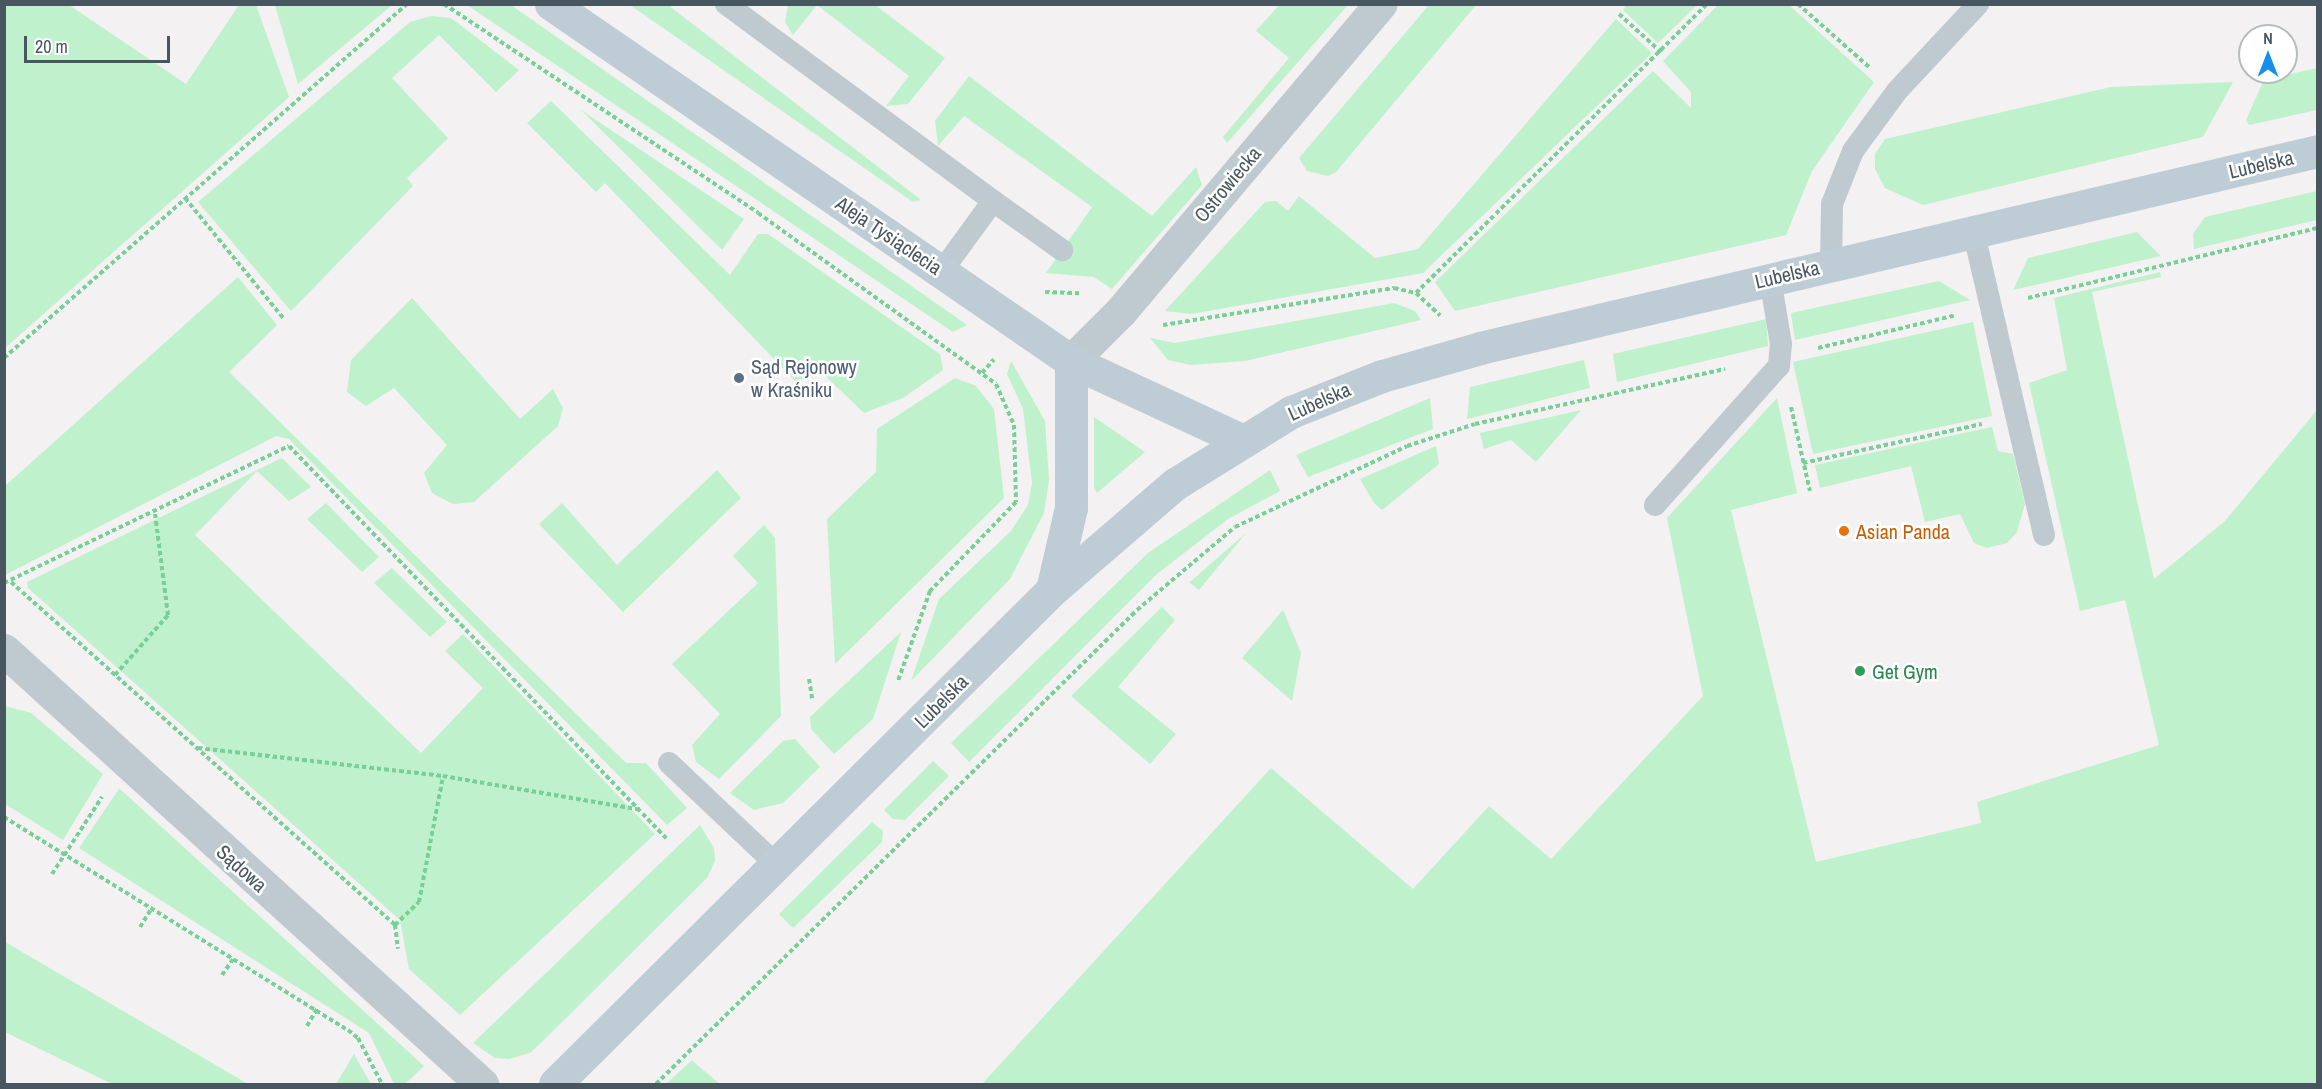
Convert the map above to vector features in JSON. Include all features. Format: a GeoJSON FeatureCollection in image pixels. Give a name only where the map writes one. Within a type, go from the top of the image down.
{"type":"FeatureCollection","features":[{"type":"Feature","properties":{"kind":"street","name":"Aleja Tysiąclecia"},"geometry":{"type":"LineString","coordinates":[[551,4],[1071,361],[1241,440]]}},
{"type":"Feature","properties":{"kind":"street","name":"Ostrowiecka"},"geometry":{"type":"LineString","coordinates":[[1071,361],[1121,310],[1380,4]]}},
{"type":"Feature","properties":{"kind":"street","name":"Lubelska"},"geometry":{"type":"LineString","coordinates":[[555,1084],[1052,590],[1167,491],[1241,440],[1340,391],[1480,348],[1973,230],[2318,151]]}},
{"type":"Feature","properties":{"kind":"street"},"geometry":{"type":"LineString","coordinates":[[1052,590],[1071,508],[1071,361]]}},
{"type":"Feature","properties":{"kind":"street","name":"Sądowa"},"geometry":{"type":"LineString","coordinates":[[4,650],[124,762],[482,1084]]}},
{"type":"Feature","properties":{"kind":"lane"},"geometry":{"type":"LineString","coordinates":[[726,4],[1062,250]]}},
{"type":"Feature","properties":{"kind":"lane"},"geometry":{"type":"LineString","coordinates":[[1831,264],[1828,222],[1839,183],[1864,134],[1896,91],[1978,4]]}},
{"type":"Feature","properties":{"kind":"lane"},"geometry":{"type":"LineString","coordinates":[[942,271],[993,201]]}},
{"type":"Feature","properties":{"kind":"lane"},"geometry":{"type":"LineString","coordinates":[[1973,230],[1993,306],[2044,535]]}},
{"type":"Feature","properties":{"kind":"lane"},"geometry":{"type":"LineString","coordinates":[[1655,506],[1773,376],[1784,356],[1770,278]]}},
{"type":"Feature","properties":{"kind":"lane"},"geometry":{"type":"LineString","coordinates":[[669,763],[777,865]]}},
{"type":"Feature","properties":{"kind":"path"},"geometry":{"type":"LineString","coordinates":[[4,358],[407,4]]}},
{"type":"Feature","properties":{"kind":"path"},"geometry":{"type":"LineString","coordinates":[[444,4],[749,207],[996,384],[1014,425],[1016,502],[930,591],[896,687]]}},
{"type":"Feature","properties":{"kind":"path"},"geometry":{"type":"LineString","coordinates":[[1416,293],[1707,4]]}},
{"type":"Feature","properties":{"kind":"path"},"geometry":{"type":"LineString","coordinates":[[1798,4],[1896,91]]}},
{"type":"Feature","properties":{"kind":"path"},"geometry":{"type":"LineString","coordinates":[[1619,14],[1661,52]]}},
{"type":"Feature","properties":{"kind":"path"},"geometry":{"type":"LineString","coordinates":[[185,198],[284,319]]}},
{"type":"Feature","properties":{"kind":"path"},"geometry":{"type":"LineString","coordinates":[[656,1084],[1137,610],[1235,527],[1407,446],[1475,424],[1784,356],[2318,228]]}},
{"type":"Feature","properties":{"kind":"path"},"geometry":{"type":"LineString","coordinates":[[1037,298],[1053,290],[1095,294],[1149,323],[1188,325],[1394,288],[1416,293],[1480,348]]}},
{"type":"Feature","properties":{"kind":"path"},"geometry":{"type":"LineString","coordinates":[[1784,356],[1810,491]]}},
{"type":"Feature","properties":{"kind":"path"},"geometry":{"type":"LineString","coordinates":[[1803,463],[2018,416]]}},
{"type":"Feature","properties":{"kind":"path"},"geometry":{"type":"LineString","coordinates":[[4,583],[11,582],[155,513],[289,446],[643,810],[667,839]]}},
{"type":"Feature","properties":{"kind":"path"},"geometry":{"type":"LineString","coordinates":[[115,675],[168,615],[155,513]]}},
{"type":"Feature","properties":{"kind":"path"},"geometry":{"type":"LineString","coordinates":[[11,582],[394,925],[399,954]]}},
{"type":"Feature","properties":{"kind":"path"},"geometry":{"type":"LineString","coordinates":[[809,679],[812,699]]}},
{"type":"Feature","properties":{"kind":"path"},"geometry":{"type":"LineString","coordinates":[[197,748],[443,776],[643,810]]}},
{"type":"Feature","properties":{"kind":"path"},"geometry":{"type":"LineString","coordinates":[[51,874],[124,762]]}},
{"type":"Feature","properties":{"kind":"path"},"geometry":{"type":"LineString","coordinates":[[394,925],[419,902],[443,776]]}},
{"type":"Feature","properties":{"kind":"path"},"geometry":{"type":"LineString","coordinates":[[4,817],[234,958],[358,1038],[382,1084]]}},
{"type":"Feature","properties":{"kind":"path"},"geometry":{"type":"LineString","coordinates":[[140,927],[152,908]]}},
{"type":"Feature","properties":{"kind":"path"},"geometry":{"type":"LineString","coordinates":[[222,975],[234,958]]}},
{"type":"Feature","properties":{"kind":"path"},"geometry":{"type":"LineString","coordinates":[[307,1026],[317,1010]]}},
{"type":"Feature","properties":{"kind":"green space"},"geometry":{"type":"Polygon","coordinates":[[[5,4],[69,5],[186,84],[239,5],[256,5],[289,97],[5,348],[5,4]]]}},
{"type":"Feature","properties":{"kind":"green space"},"geometry":{"type":"Polygon","coordinates":[[[275,4],[392,5],[298,84],[275,4]]]}},
{"type":"Feature","properties":{"kind":"green space"},"geometry":{"type":"Polygon","coordinates":[[[1280,4],[1348,5],[1227,143],[1223,137],[1289,58],[1256,31],[1280,4]]]}},
{"type":"Feature","properties":{"kind":"green space"},"geometry":{"type":"Polygon","coordinates":[[[1628,4],[1697,5],[1658,43],[1623,10],[1628,4]]]}},
{"type":"Feature","properties":{"kind":"green space"},"geometry":{"type":"Polygon","coordinates":[[[467,5],[511,5],[967,325],[953,332],[467,5]]]}},
{"type":"Feature","properties":{"kind":"green space"},"geometry":{"type":"Polygon","coordinates":[[[630,5],[668,5],[921,200],[913,202],[630,5]]]}},
{"type":"Feature","properties":{"kind":"green space"},"geometry":{"type":"Polygon","coordinates":[[[788,5],[817,5],[793,35],[785,22],[788,5]]]}},
{"type":"Feature","properties":{"kind":"green space"},"geometry":{"type":"Polygon","coordinates":[[[817,5],[875,5],[945,58],[908,104],[886,106],[909,76],[817,5]]]}},
{"type":"Feature","properties":{"kind":"green space"},"geometry":{"type":"Polygon","coordinates":[[[1429,5],[1476,5],[1336,172],[1328,176],[1307,171],[1299,158],[1429,5]]]}},
{"type":"Feature","properties":{"kind":"green space"},"geometry":{"type":"Polygon","coordinates":[[[1718,5],[1789,5],[1874,82],[1812,171],[1786,235],[1455,311],[1435,282],[1653,71],[1691,108],[1691,92],[1663,61],[1718,5]]]}},
{"type":"Feature","properties":{"kind":"green space"},"geometry":{"type":"Polygon","coordinates":[[[431,16],[451,18],[519,70],[496,92],[439,35],[392,78],[448,138],[407,178],[413,186],[291,311],[198,202],[410,22],[431,16]]]}},
{"type":"Feature","properties":{"kind":"green space"},"geometry":{"type":"Polygon","coordinates":[[[1616,19],[1652,53],[1423,273],[1191,314],[1165,311],[1265,202],[1276,201],[1288,211],[1299,196],[1375,258],[1418,249],[1616,19]]]}},
{"type":"Feature","properties":{"kind":"green space"},"geometry":{"type":"Polygon","coordinates":[[[2317,68],[2317,110],[2249,125],[2246,120],[2262,84],[2298,84],[2298,72],[2317,68]]]}},
{"type":"Feature","properties":{"kind":"green space"},"geometry":{"type":"Polygon","coordinates":[[[969,76],[1152,216],[1196,167],[1202,185],[1112,289],[1094,277],[1046,273],[1092,207],[964,116],[938,146],[935,121],[969,76]]]}},
{"type":"Feature","properties":{"kind":"green space"},"geometry":{"type":"Polygon","coordinates":[[[2233,82],[2203,137],[1923,205],[1885,188],[1875,169],[1875,154],[1885,139],[2111,87],[2233,82]]]}},
{"type":"Feature","properties":{"kind":"green space"},"geometry":{"type":"Polygon","coordinates":[[[551,101],[730,275],[758,234],[768,234],[940,354],[943,370],[903,398],[864,413],[816,367],[798,384],[605,183],[596,192],[527,123],[551,101]]]}},
{"type":"Feature","properties":{"kind":"green space"},"geometry":{"type":"Polygon","coordinates":[[[581,110],[744,219],[722,250],[581,110]]]}},
{"type":"Feature","properties":{"kind":"green space"},"geometry":{"type":"Polygon","coordinates":[[[2317,191],[2317,220],[2194,249],[2193,234],[2205,217],[2317,191]]]}},
{"type":"Feature","properties":{"kind":"green space"},"geometry":{"type":"Polygon","coordinates":[[[2137,232],[2161,256],[2013,290],[2028,258],[2137,232]]]}},
{"type":"Feature","properties":{"kind":"green space"},"geometry":{"type":"Polygon","coordinates":[[[2160,272],[2161,277],[2092,292],[2154,579],[2225,521],[2317,410],[2317,1084],[982,1084],[1271,768],[1413,889],[1489,806],[1551,859],[1703,696],[1667,518],[1777,398],[1797,493],[1731,510],[1816,862],[1981,823],[1977,802],[2159,745],[2125,600],[2080,611],[2029,383],[2067,370],[2054,298],[2160,272]]]}},
{"type":"Feature","properties":{"kind":"green space"},"geometry":{"type":"Polygon","coordinates":[[[238,277],[277,325],[229,372],[626,763],[646,763],[687,808],[667,825],[289,439],[276,436],[5,575],[5,486],[238,277]]]}},
{"type":"Feature","properties":{"kind":"green space"},"geometry":{"type":"Polygon","coordinates":[[[1939,281],[1970,300],[1795,340],[1791,313],[1939,281]]]}},
{"type":"Feature","properties":{"kind":"green space"},"geometry":{"type":"Polygon","coordinates":[[[412,298],[520,419],[553,389],[563,408],[558,426],[474,502],[453,504],[432,493],[424,473],[447,445],[394,388],[366,406],[347,392],[351,360],[412,298]]]}},
{"type":"Feature","properties":{"kind":"green space"},"geometry":{"type":"Polygon","coordinates":[[[1394,303],[1415,311],[1421,320],[1245,361],[1191,365],[1168,360],[1150,338],[1175,343],[1394,303]]]}},
{"type":"Feature","properties":{"kind":"green space"},"geometry":{"type":"Polygon","coordinates":[[[1766,319],[1768,346],[1617,382],[1613,354],[1766,319]]]}},
{"type":"Feature","properties":{"kind":"green space"},"geometry":{"type":"Polygon","coordinates":[[[1973,322],[1992,416],[1813,454],[1793,362],[1973,322]]]}},
{"type":"Feature","properties":{"kind":"green space"},"geometry":{"type":"Polygon","coordinates":[[[1584,360],[1590,388],[1467,419],[1470,387],[1584,360]]]}},
{"type":"Feature","properties":{"kind":"green space"},"geometry":{"type":"Polygon","coordinates":[[[1011,361],[1045,421],[1049,480],[1044,513],[1010,579],[911,681],[939,599],[1011,531],[1028,505],[1032,483],[1023,409],[1007,374],[1011,361]]]}},
{"type":"Feature","properties":{"kind":"green space"},"geometry":{"type":"Polygon","coordinates":[[[955,378],[976,386],[994,409],[1004,498],[835,664],[827,519],[876,472],[877,429],[955,378]]]}},
{"type":"Feature","properties":{"kind":"green space"},"geometry":{"type":"Polygon","coordinates":[[[1430,398],[1433,429],[1308,477],[1296,455],[1430,398]]]}},
{"type":"Feature","properties":{"kind":"green space"},"geometry":{"type":"Polygon","coordinates":[[[1581,410],[1536,462],[1511,440],[1484,449],[1480,433],[1581,410]]]}},
{"type":"Feature","properties":{"kind":"green space"},"geometry":{"type":"Polygon","coordinates":[[[1094,417],[1145,452],[1097,493],[1094,488],[1094,417]]]}},
{"type":"Feature","properties":{"kind":"green space"},"geometry":{"type":"Polygon","coordinates":[[[1992,427],[1998,451],[2013,454],[2025,504],[2017,532],[2007,543],[1987,548],[1974,543],[1960,514],[1925,522],[1911,466],[1820,488],[1815,465],[1992,427]]]}},
{"type":"Feature","properties":{"kind":"green space"},"geometry":{"type":"Polygon","coordinates":[[[1436,446],[1439,464],[1382,510],[1374,503],[1360,479],[1436,446]]]}},
{"type":"Feature","properties":{"kind":"green space"},"geometry":{"type":"Polygon","coordinates":[[[282,458],[311,487],[289,501],[257,471],[195,535],[421,753],[483,688],[445,651],[463,634],[655,834],[460,1015],[409,969],[400,920],[28,588],[27,582],[282,458]]]}},
{"type":"Feature","properties":{"kind":"green space"},"geometry":{"type":"Polygon","coordinates":[[[717,470],[741,498],[623,612],[539,524],[562,503],[617,565],[717,470]]]}},
{"type":"Feature","properties":{"kind":"green space"},"geometry":{"type":"Polygon","coordinates":[[[1270,470],[1280,491],[1228,519],[1157,574],[969,762],[951,743],[1148,553],[1270,470]]]}},
{"type":"Feature","properties":{"kind":"green space"},"geometry":{"type":"Polygon","coordinates":[[[326,503],[379,557],[362,572],[307,519],[326,503]]]}},
{"type":"Feature","properties":{"kind":"green space"},"geometry":{"type":"Polygon","coordinates":[[[764,525],[775,538],[781,716],[719,779],[696,762],[692,745],[720,714],[672,664],[758,583],[733,556],[764,525]]]}},
{"type":"Feature","properties":{"kind":"green space"},"geometry":{"type":"Polygon","coordinates":[[[1246,533],[1199,590],[1189,582],[1190,582],[1246,533]]]}},
{"type":"Feature","properties":{"kind":"green space"},"geometry":{"type":"Polygon","coordinates":[[[392,568],[447,622],[430,637],[374,583],[392,568]]]}},
{"type":"Feature","properties":{"kind":"green space"},"geometry":{"type":"Polygon","coordinates":[[[1162,607],[1175,620],[1118,687],[1176,734],[1150,764],[1071,696],[1162,607]]]}},
{"type":"Feature","properties":{"kind":"green space"},"geometry":{"type":"Polygon","coordinates":[[[1283,610],[1301,653],[1292,701],[1242,658],[1283,610]]]}},
{"type":"Feature","properties":{"kind":"green space"},"geometry":{"type":"Polygon","coordinates":[[[901,632],[873,719],[834,754],[811,729],[810,717],[901,632]]]}},
{"type":"Feature","properties":{"kind":"green space"},"geometry":{"type":"Polygon","coordinates":[[[5,706],[31,713],[103,774],[63,840],[5,804],[5,706]]]}},
{"type":"Feature","properties":{"kind":"green space"},"geometry":{"type":"Polygon","coordinates":[[[795,739],[820,767],[783,803],[754,810],[730,793],[783,741],[795,739]]]}},
{"type":"Feature","properties":{"kind":"green space"},"geometry":{"type":"Polygon","coordinates":[[[933,761],[949,776],[905,820],[893,819],[884,810],[933,761]]]}},
{"type":"Feature","properties":{"kind":"green space"},"geometry":{"type":"Polygon","coordinates":[[[119,789],[424,1066],[405,1084],[394,1084],[369,1033],[79,848],[119,789]]]}},
{"type":"Feature","properties":{"kind":"green space"},"geometry":{"type":"Polygon","coordinates":[[[872,822],[883,831],[882,842],[793,928],[779,914],[872,822]]]}},
{"type":"Feature","properties":{"kind":"green space"},"geometry":{"type":"Polygon","coordinates":[[[700,825],[714,848],[715,861],[707,878],[544,1040],[530,1053],[509,1059],[495,1058],[473,1043],[700,825]]]}},
{"type":"Feature","properties":{"kind":"green space"},"geometry":{"type":"Polygon","coordinates":[[[5,942],[248,1084],[112,1084],[5,1032],[5,942]]]}},
{"type":"Feature","properties":{"kind":"green space"},"geometry":{"type":"Polygon","coordinates":[[[354,1054],[371,1084],[336,1084],[354,1054]]]}},
{"type":"Feature","properties":{"kind":"green space"},"geometry":{"type":"Polygon","coordinates":[[[692,1060],[696,1064],[720,1084],[666,1084],[692,1060]]]}},
{"type":"Feature","properties":{"kind":"place","name":"Sąd Rejonowy w Kraśniku"},"geometry":{"type":"Point","coordinates":[739,378]}},
{"type":"Feature","properties":{"kind":"place","name":"Asian Panda"},"geometry":{"type":"Point","coordinates":[1844,531]}},
{"type":"Feature","properties":{"kind":"place","name":"Get Gym"},"geometry":{"type":"Point","coordinates":[1860,671]}}]}
